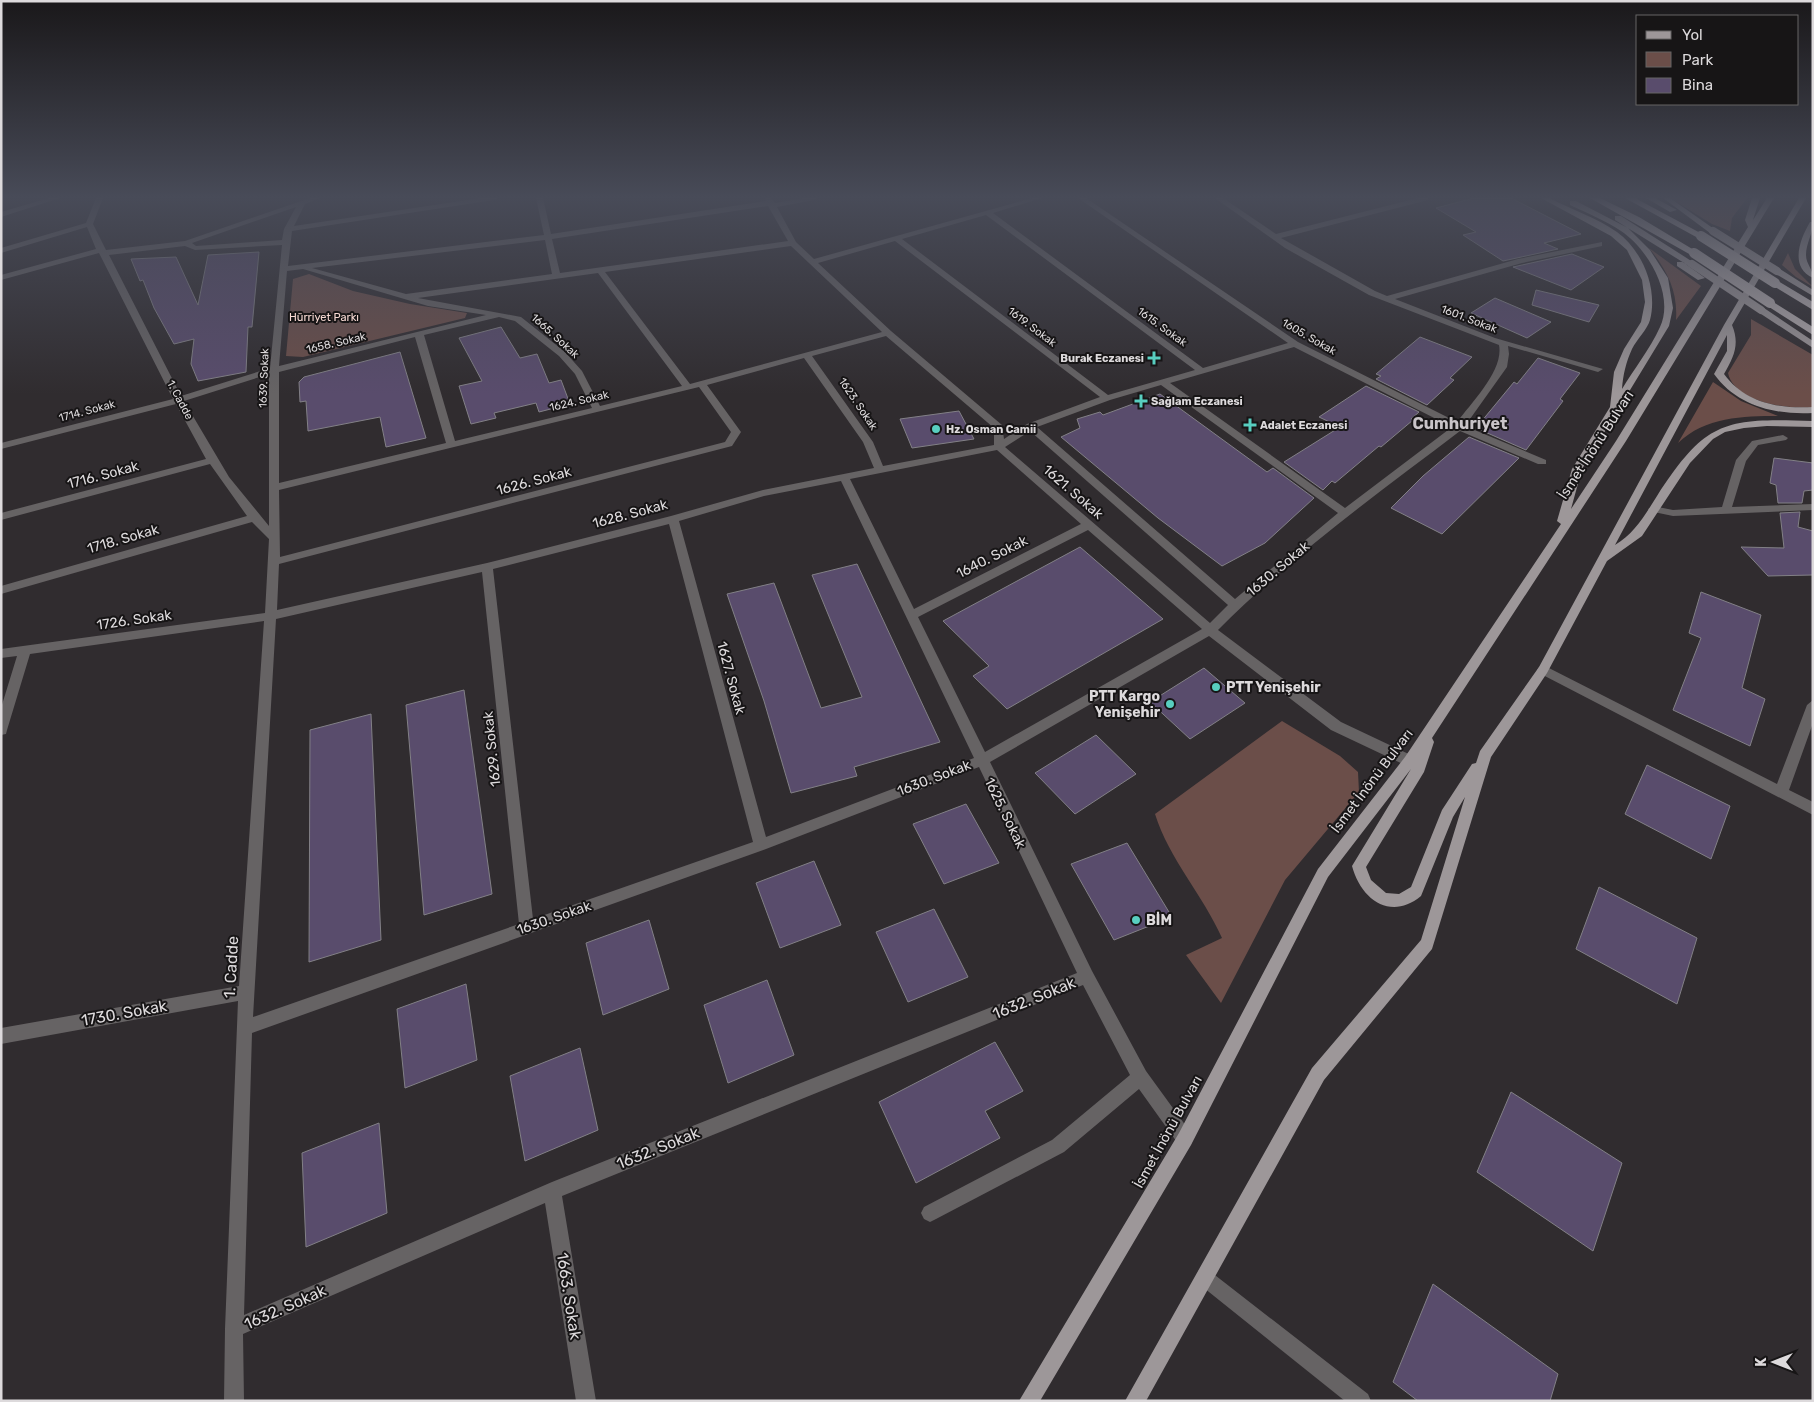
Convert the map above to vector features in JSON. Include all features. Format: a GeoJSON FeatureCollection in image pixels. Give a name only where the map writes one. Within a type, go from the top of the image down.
{"type":"FeatureCollection","features":[{"type":"Feature","properties":{"kind":"highway"},"geometry":{"type":"LineString","coordinates":[[1700,263],[1762,309],[1813,332]]}},
{"type":"Feature","properties":{"kind":"highway"},"geometry":{"type":"LineString","coordinates":[[1744,263],[1813,307]]}},
{"type":"Feature","properties":{"kind":"main road"},"geometry":{"type":"LineString","coordinates":[[1616,407],[1619,372],[1628,349],[1644,322],[1650,302],[1646,280],[1637,263]]}},
{"type":"Feature","properties":{"kind":"main road"},"geometry":{"type":"LineString","coordinates":[[1558,534],[1577,469],[1665,326],[1669,308],[1664,278],[1654,263]]}},
{"type":"Feature","properties":{"kind":"main road"},"geometry":{"type":"LineString","coordinates":[[1678,263],[1701,278],[1762,309],[1813,345]]}},
{"type":"Feature","properties":{"kind":"main road","name":"İsmet İnönü Bulvarı"},"geometry":{"type":"LineString","coordinates":[[1029,1401],[1184,1139],[1323,873],[1410,761],[1620,440],[1730,263]]}},
{"type":"Feature","properties":{"kind":"main road"},"geometry":{"type":"LineString","coordinates":[[1433,725],[1419,768],[1359,866],[1360,875],[1365,884],[1378,896],[1393,901],[1403,901],[1416,891],[1446,814],[1543,670],[1600,560],[1728,325],[1764,263]]}},
{"type":"Feature","properties":{"kind":"main road"},"geometry":{"type":"LineString","coordinates":[[1765,263],[1813,294]]}},
{"type":"Feature","properties":{"kind":"main road"},"geometry":{"type":"LineString","coordinates":[[1804,263],[1813,276]]}},
{"type":"Feature","properties":{"kind":"main road"},"geometry":{"type":"LineString","coordinates":[[1728,325],[1734,336],[1732,352],[1719,374],[1729,387],[1748,399],[1770,407],[1794,411],[1813,410]]}},
{"type":"Feature","properties":{"kind":"main road"},"geometry":{"type":"LineString","coordinates":[[1600,560],[1637,534],[1692,454],[1707,439],[1720,431],[1739,425],[1813,424]]}},
{"type":"Feature","properties":{"kind":"main road"},"geometry":{"type":"LineString","coordinates":[[1135,1401],[1318,1074],[1427,944],[1485,755]]}},
{"type":"Feature","properties":{"kind":"street"},"geometry":{"type":"LineString","coordinates":[[1,278],[58,263]]}},
{"type":"Feature","properties":{"kind":"street","name":"1. Cadde"},"geometry":{"type":"LineString","coordinates":[[108,263],[179,400],[213,460],[253,518],[272,536]]}},
{"type":"Feature","properties":{"kind":"street","name":"1639. Sokak"},"geometry":{"type":"LineString","coordinates":[[274,488],[274,370],[284,263]]}},
{"type":"Feature","properties":{"kind":"street"},"geometry":{"type":"LineString","coordinates":[[284,269],[331,263]]}},
{"type":"Feature","properties":{"kind":"street"},"geometry":{"type":"LineString","coordinates":[[554,263],[557,276]]}},
{"type":"Feature","properties":{"kind":"street"},"geometry":{"type":"LineString","coordinates":[[405,297],[647,263]]}},
{"type":"Feature","properties":{"kind":"street"},"geometry":{"type":"LineString","coordinates":[[814,263],[888,333],[999,427],[999,447]]}},
{"type":"Feature","properties":{"kind":"street","name":"1619. Sokak"},"geometry":{"type":"LineString","coordinates":[[930,263],[1107,398]]}},
{"type":"Feature","properties":{"kind":"street","name":"1615. Sokak"},"geometry":{"type":"LineString","coordinates":[[1056,263],[1202,371]]}},
{"type":"Feature","properties":{"kind":"street","name":"1605. Sokak"},"geometry":{"type":"LineString","coordinates":[[1177,263],[1295,344],[1459,427],[1542,462]]}},
{"type":"Feature","properties":{"kind":"street","name":"1601. Sokak"},"geometry":{"type":"LineString","coordinates":[[1322,263],[1385,299],[1503,344]]}},
{"type":"Feature","properties":{"kind":"street"},"geometry":{"type":"LineString","coordinates":[[1385,299],[1512,263]]}},
{"type":"Feature","properties":{"kind":"street","name":"1665. Sokak"},"geometry":{"type":"LineString","coordinates":[[301,267],[431,304],[499,314],[518,319],[562,354],[579,374],[597,409]]}},
{"type":"Feature","properties":{"kind":"street"},"geometry":{"type":"LineString","coordinates":[[600,270],[688,387]]}},
{"type":"Feature","properties":{"kind":"street","name":"1658. Sokak"},"geometry":{"type":"LineString","coordinates":[[179,400],[274,370],[499,314]]}},
{"type":"Feature","properties":{"kind":"street","name":"1624. Sokak"},"geometry":{"type":"LineString","coordinates":[[274,488],[701,384],[888,333]]}},
{"type":"Feature","properties":{"kind":"street"},"geometry":{"type":"LineString","coordinates":[[419,335],[451,444]]}},
{"type":"Feature","properties":{"kind":"street"},"geometry":{"type":"LineString","coordinates":[[1482,336],[1598,369]]}},
{"type":"Feature","properties":{"kind":"street"},"geometry":{"type":"LineString","coordinates":[[999,447],[1030,426],[1107,398],[1295,344]]}},
{"type":"Feature","properties":{"kind":"street","name":"1630. Sokak"},"geometry":{"type":"LineString","coordinates":[[245,1028],[761,845],[980,761],[1210,630],[1235,605],[1345,514],[1459,427],[1502,367],[1505,354],[1503,344]]}},
{"type":"Feature","properties":{"kind":"street","name":"1623. Sokak"},"geometry":{"type":"LineString","coordinates":[[808,356],[868,442],[880,470]]}},
{"type":"Feature","properties":{"kind":"street"},"geometry":{"type":"LineString","coordinates":[[1164,383],[1345,514]]}},
{"type":"Feature","properties":{"kind":"street","name":"1626. Sokak"},"geometry":{"type":"LineString","coordinates":[[274,562],[729,444],[736,432],[701,384]]}},
{"type":"Feature","properties":{"kind":"street","name":"1714. Sokak"},"geometry":{"type":"LineString","coordinates":[[1,446],[179,400]]}},
{"type":"Feature","properties":{"kind":"street","name":"1621. Sokak"},"geometry":{"type":"LineString","coordinates":[[1030,426],[1235,605]]}},
{"type":"Feature","properties":{"kind":"street"},"geometry":{"type":"LineString","coordinates":[[1726,511],[1741,460],[1755,444],[1783,438]]}},
{"type":"Feature","properties":{"kind":"street","name":"1628. Sokak"},"geometry":{"type":"LineString","coordinates":[[270,616],[488,567],[673,519],[763,492],[999,447]]}},
{"type":"Feature","properties":{"kind":"street","name":"1621. Sokak"},"geometry":{"type":"LineString","coordinates":[[999,447],[1210,630],[1336,726],[1410,761]]}},
{"type":"Feature","properties":{"kind":"street","name":"1716. Sokak"},"geometry":{"type":"LineString","coordinates":[[1,517],[213,460]]}},
{"type":"Feature","properties":{"kind":"street","name":"1625. Sokak"},"geometry":{"type":"LineString","coordinates":[[844,477],[980,761],[1087,976],[1140,1077],[1184,1139]]}},
{"type":"Feature","properties":{"kind":"street","name":"1. Cadde"},"geometry":{"type":"LineString","coordinates":[[234,1401],[234,1329],[246,992],[274,562],[272,536],[274,488]]}},
{"type":"Feature","properties":{"kind":"street"},"geometry":{"type":"LineString","coordinates":[[1653,509],[1673,513],[1813,507]]}},
{"type":"Feature","properties":{"kind":"street","name":"1718. Sokak"},"geometry":{"type":"LineString","coordinates":[[1,590],[253,518]]}},
{"type":"Feature","properties":{"kind":"street","name":"1627. Sokak"},"geometry":{"type":"LineString","coordinates":[[673,519],[761,845]]}},
{"type":"Feature","properties":{"kind":"street","name":"1640. Sokak"},"geometry":{"type":"LineString","coordinates":[[911,616],[1088,525]]}},
{"type":"Feature","properties":{"kind":"street","name":"1629. Sokak"},"geometry":{"type":"LineString","coordinates":[[488,567],[527,928]]}},
{"type":"Feature","properties":{"kind":"street","name":"1726. Sokak"},"geometry":{"type":"LineString","coordinates":[[1,654],[270,616]]}},
{"type":"Feature","properties":{"kind":"street"},"geometry":{"type":"LineString","coordinates":[[1,730],[25,651]]}},
{"type":"Feature","properties":{"kind":"street"},"geometry":{"type":"LineString","coordinates":[[1543,670],[1813,810]]}},
{"type":"Feature","properties":{"kind":"street"},"geometry":{"type":"LineString","coordinates":[[1781,793],[1813,705]]}},
{"type":"Feature","properties":{"kind":"street","name":"1632. Sokak"},"geometry":{"type":"LineString","coordinates":[[234,1329],[552,1191],[1087,976]]}},
{"type":"Feature","properties":{"kind":"street","name":"1730. Sokak"},"geometry":{"type":"LineString","coordinates":[[1,1036],[246,992]]}},
{"type":"Feature","properties":{"kind":"street"},"geometry":{"type":"LineString","coordinates":[[930,1213],[1058,1146],[1140,1077]]}},
{"type":"Feature","properties":{"kind":"street","name":"1663. Sokak"},"geometry":{"type":"LineString","coordinates":[[552,1191],[586,1401]]}},
{"type":"Feature","properties":{"kind":"street"},"geometry":{"type":"LineString","coordinates":[[1205,1278],[1361,1401]]}},
{"type":"Feature","properties":{"kind":"green space"},"geometry":{"type":"Polygon","coordinates":[[[1670,263],[1701,286],[1676,320],[1673,290],[1661,264],[1670,263]]]}},
{"type":"Feature","properties":{"kind":"green space"},"geometry":{"type":"Polygon","coordinates":[[[1793,263],[1795,269],[1813,287],[1796,277],[1782,265],[1793,263]]]}},
{"type":"Feature","properties":{"kind":"green space","name":"Hürriyet Parkı"},"geometry":{"type":"Polygon","coordinates":[[[309,274],[353,291],[410,304],[467,313],[465,318],[303,357],[286,356],[293,279],[309,274]]]}},
{"type":"Feature","properties":{"kind":"green space"},"geometry":{"type":"Polygon","coordinates":[[[1751,319],[1813,355],[1813,407],[1790,407],[1764,402],[1740,391],[1732,383],[1728,373],[1751,335],[1751,319]]]}},
{"type":"Feature","properties":{"kind":"green space"},"geometry":{"type":"Polygon","coordinates":[[[1713,382],[1741,401],[1778,416],[1738,418],[1712,423],[1689,434],[1678,443],[1713,382]]]}},
{"type":"Feature","properties":{"kind":"green space"},"geometry":{"type":"Polygon","coordinates":[[[1282,721],[1340,756],[1358,772],[1359,792],[1285,880],[1221,1003],[1186,955],[1222,938],[1177,862],[1155,814],[1282,721]]]}},
{"type":"Feature","properties":{"kind":"building"},"geometry":{"type":"Polygon","coordinates":[[[133,263],[179,263],[198,305],[206,263],[258,263],[252,327],[248,327],[246,372],[198,381],[191,364],[194,339],[174,344],[154,308],[143,280],[140,281],[133,263]]]}},
{"type":"Feature","properties":{"kind":"building"},"geometry":{"type":"Polygon","coordinates":[[[1529,263],[1595,263],[1604,267],[1571,290],[1513,267],[1529,263]]]}},
{"type":"Feature","properties":{"kind":"building"},"geometry":{"type":"Polygon","coordinates":[[[1536,290],[1599,305],[1589,322],[1532,305],[1536,290]]]}},
{"type":"Feature","properties":{"kind":"building"},"geometry":{"type":"Polygon","coordinates":[[[1495,298],[1551,322],[1527,338],[1471,313],[1495,298]]]}},
{"type":"Feature","properties":{"kind":"building"},"geometry":{"type":"Polygon","coordinates":[[[501,327],[520,358],[537,354],[549,383],[561,380],[570,404],[539,412],[536,403],[494,413],[496,418],[471,424],[459,386],[482,381],[459,338],[501,327]]]}},
{"type":"Feature","properties":{"kind":"building"},"geometry":{"type":"Polygon","coordinates":[[[1420,337],[1472,357],[1450,378],[1454,380],[1427,405],[1376,379],[1381,376],[1376,374],[1420,337]]]}},
{"type":"Feature","properties":{"kind":"building"},"geometry":{"type":"Polygon","coordinates":[[[400,352],[426,438],[386,447],[380,417],[308,431],[306,401],[300,402],[299,382],[304,377],[400,352]]]}},
{"type":"Feature","properties":{"kind":"building"},"geometry":{"type":"Polygon","coordinates":[[[1538,358],[1580,373],[1560,399],[1563,401],[1526,450],[1476,428],[1514,382],[1517,384],[1538,358]]]}},
{"type":"Feature","properties":{"kind":"building"},"geometry":{"type":"Polygon","coordinates":[[[1366,386],[1419,412],[1411,419],[1413,420],[1381,447],[1379,446],[1335,483],[1332,481],[1323,490],[1284,462],[1340,427],[1319,417],[1366,386]]]}},
{"type":"Feature","properties":{"kind":"building"},"geometry":{"type":"Polygon","coordinates":[[[1160,394],[1267,472],[1273,468],[1314,498],[1265,543],[1222,566],[1158,518],[1061,437],[1080,428],[1077,419],[1100,412],[1103,415],[1160,394]]]}},
{"type":"Feature","properties":{"kind":"building","name":"Hz. Osman Camii"},"geometry":{"type":"Polygon","coordinates":[[[959,411],[974,439],[912,448],[900,419],[959,411]]]}},
{"type":"Feature","properties":{"kind":"building"},"geometry":{"type":"Polygon","coordinates":[[[1469,437],[1519,458],[1442,534],[1391,508],[1423,476],[1469,437]]]}},
{"type":"Feature","properties":{"kind":"building"},"geometry":{"type":"Polygon","coordinates":[[[1774,458],[1813,463],[1813,490],[1804,491],[1802,503],[1778,503],[1776,485],[1770,483],[1774,458]]]}},
{"type":"Feature","properties":{"kind":"building"},"geometry":{"type":"Polygon","coordinates":[[[1800,512],[1798,527],[1813,531],[1813,575],[1768,576],[1741,547],[1784,548],[1780,513],[1800,512]]]}},
{"type":"Feature","properties":{"kind":"building"},"geometry":{"type":"Polygon","coordinates":[[[1080,547],[1163,619],[1007,709],[973,676],[989,666],[943,621],[1080,547]]]}},
{"type":"Feature","properties":{"kind":"building"},"geometry":{"type":"Polygon","coordinates":[[[857,564],[940,742],[854,767],[857,776],[791,793],[764,701],[727,594],[774,583],[821,708],[862,697],[812,575],[857,564]]]}},
{"type":"Feature","properties":{"kind":"building"},"geometry":{"type":"Polygon","coordinates":[[[1701,592],[1761,615],[1742,688],[1765,699],[1750,746],[1673,710],[1701,638],[1689,633],[1701,592]]]}},
{"type":"Feature","properties":{"kind":"building"},"geometry":{"type":"Polygon","coordinates":[[[1204,668],[1245,703],[1190,739],[1150,702],[1204,668]]]}},
{"type":"Feature","properties":{"kind":"building"},"geometry":{"type":"Polygon","coordinates":[[[464,690],[492,894],[424,915],[406,705],[464,690]]]}},
{"type":"Feature","properties":{"kind":"building"},"geometry":{"type":"Polygon","coordinates":[[[371,714],[381,940],[309,962],[310,730],[371,714]]]}},
{"type":"Feature","properties":{"kind":"building"},"geometry":{"type":"Polygon","coordinates":[[[1096,735],[1136,774],[1075,814],[1035,773],[1096,735]]]}},
{"type":"Feature","properties":{"kind":"building"},"geometry":{"type":"Polygon","coordinates":[[[1647,765],[1730,806],[1711,859],[1625,814],[1647,765]]]}},
{"type":"Feature","properties":{"kind":"building"},"geometry":{"type":"Polygon","coordinates":[[[966,804],[999,863],[944,884],[913,824],[966,804]]]}},
{"type":"Feature","properties":{"kind":"building"},"geometry":{"type":"Polygon","coordinates":[[[1127,843],[1172,917],[1114,940],[1071,864],[1127,843]]]}},
{"type":"Feature","properties":{"kind":"building"},"geometry":{"type":"Polygon","coordinates":[[[814,861],[841,925],[780,948],[756,883],[814,861]]]}},
{"type":"Feature","properties":{"kind":"building"},"geometry":{"type":"Polygon","coordinates":[[[1599,887],[1697,938],[1677,1004],[1576,949],[1599,887]]]}},
{"type":"Feature","properties":{"kind":"building"},"geometry":{"type":"Polygon","coordinates":[[[934,909],[968,977],[908,1002],[876,932],[934,909]]]}},
{"type":"Feature","properties":{"kind":"building"},"geometry":{"type":"Polygon","coordinates":[[[649,920],[669,989],[603,1015],[586,943],[649,920]]]}},
{"type":"Feature","properties":{"kind":"building"},"geometry":{"type":"Polygon","coordinates":[[[767,980],[794,1055],[728,1083],[704,1005],[767,980]]]}},
{"type":"Feature","properties":{"kind":"building"},"geometry":{"type":"Polygon","coordinates":[[[466,984],[477,1060],[405,1088],[397,1009],[466,984]]]}},
{"type":"Feature","properties":{"kind":"building"},"geometry":{"type":"Polygon","coordinates":[[[995,1042],[1023,1091],[985,1111],[1000,1138],[916,1183],[879,1102],[995,1042]]]}},
{"type":"Feature","properties":{"kind":"building"},"geometry":{"type":"Polygon","coordinates":[[[580,1048],[598,1130],[525,1161],[510,1076],[580,1048]]]}},
{"type":"Feature","properties":{"kind":"building"},"geometry":{"type":"Polygon","coordinates":[[[1511,1092],[1622,1163],[1593,1251],[1477,1172],[1511,1092]]]}},
{"type":"Feature","properties":{"kind":"building"},"geometry":{"type":"Polygon","coordinates":[[[379,1123],[387,1213],[306,1247],[302,1153],[379,1123]]]}},
{"type":"Feature","properties":{"kind":"building"},"geometry":{"type":"Polygon","coordinates":[[[1433,1284],[1558,1374],[1550,1401],[1418,1401],[1393,1382],[1433,1284]]]}},
{"type":"Feature","properties":{"kind":"place","name":"Burak Eczanesi"},"geometry":{"type":"Point","coordinates":[1154,358]}},
{"type":"Feature","properties":{"kind":"place","name":"Sağlam Eczanesi"},"geometry":{"type":"Point","coordinates":[1141,401]}},
{"type":"Feature","properties":{"kind":"place","name":"Adalet Eczanesi"},"geometry":{"type":"Point","coordinates":[1250,425]}},
{"type":"Feature","properties":{"kind":"place","name":"Hz. Osman Camii"},"geometry":{"type":"Point","coordinates":[936,429]}},
{"type":"Feature","properties":{"kind":"place","name":"PTT Yenişehir"},"geometry":{"type":"Point","coordinates":[1216,687]}},
{"type":"Feature","properties":{"kind":"place","name":"PTT Kargo Yenişehir"},"geometry":{"type":"Point","coordinates":[1170,704]}},
{"type":"Feature","properties":{"kind":"place","name":"BİM"},"geometry":{"type":"Point","coordinates":[1136,920]}},
{"type":"Feature","properties":{"kind":"district","name":"Cumhuriyet"},"geometry":{"type":"Point","coordinates":[1460,423]}}]}
